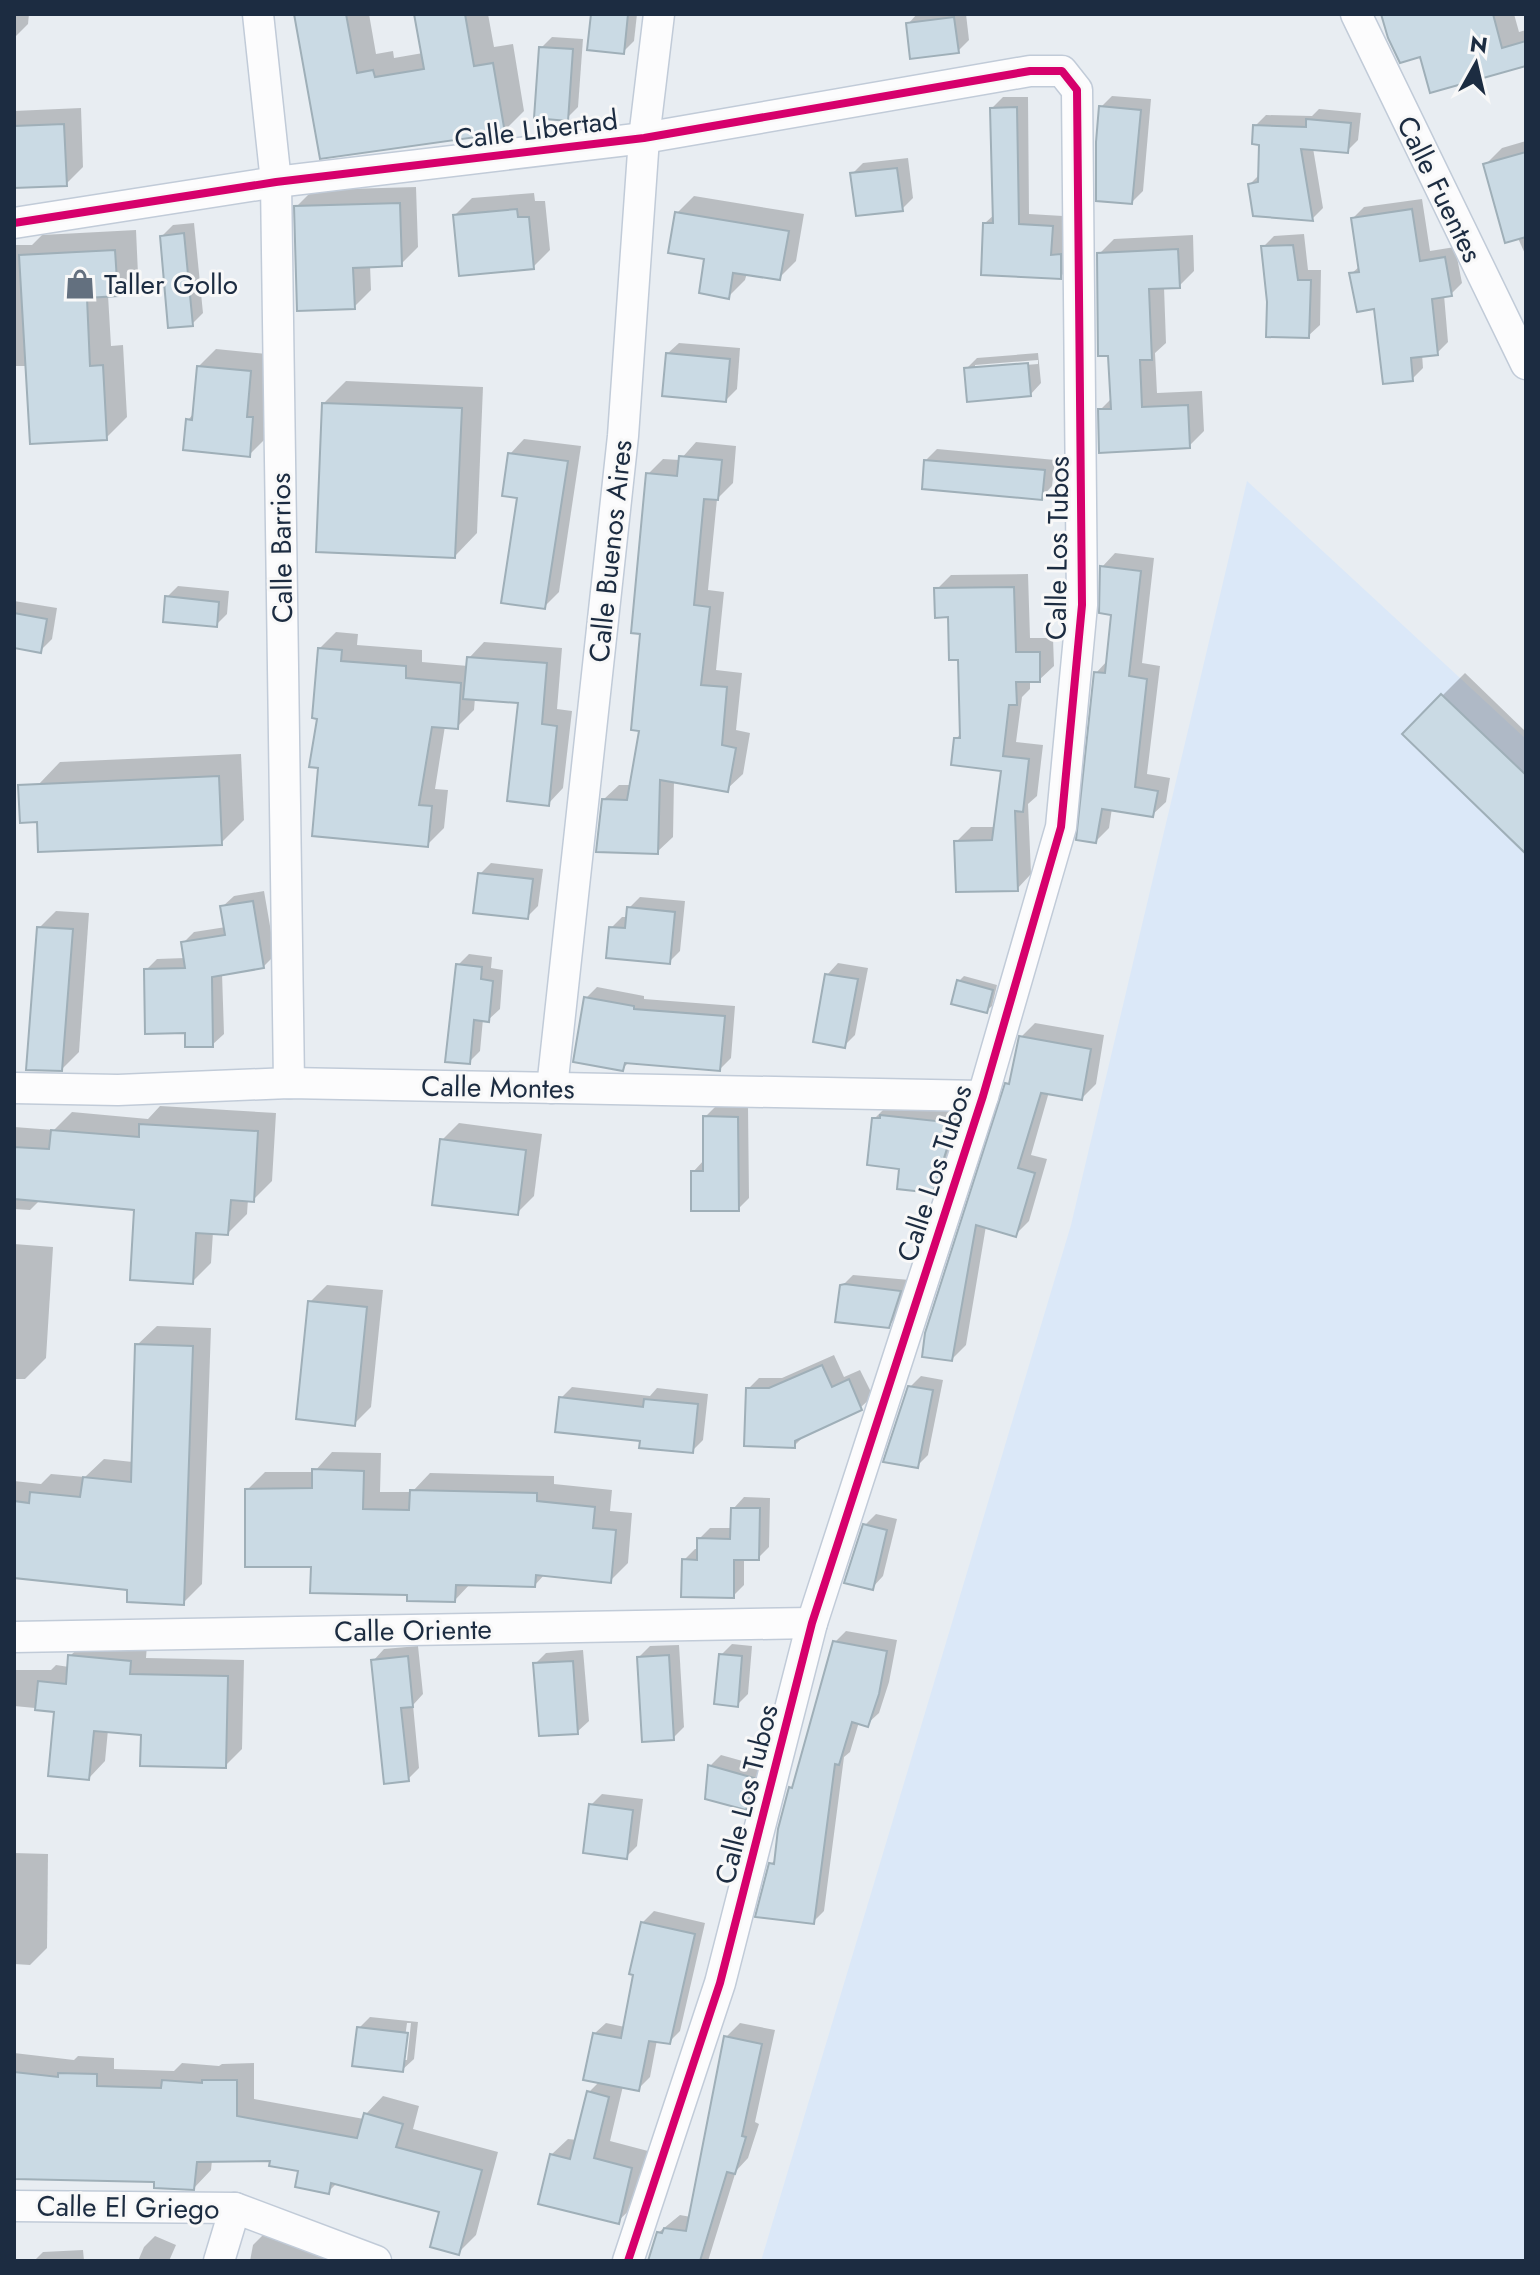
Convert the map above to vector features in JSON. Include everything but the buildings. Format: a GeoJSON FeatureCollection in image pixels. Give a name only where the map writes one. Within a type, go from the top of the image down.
{"type":"FeatureCollection","features":[{"type":"Feature","properties":{"kind":"street","name":"Calle Barrios"},"geometry":{"type":"LineString","coordinates":[[258,14],[276,182],[289,1083]]}},
{"type":"Feature","properties":{"kind":"street","name":"Calle Buenos Aires"},"geometry":{"type":"LineString","coordinates":[[552,1088],[623,436],[644,138],[659,14]]}},
{"type":"Feature","properties":{"kind":"street","name":"Calle Fuentes"},"geometry":{"type":"LineString","coordinates":[[1356,14],[1526,364]]}},
{"type":"Feature","properties":{"kind":"street","name":"Calle Libertad"},"geometry":{"type":"LineString","coordinates":[[14,223],[276,182],[644,138],[1030,71],[1062,71]]}},
{"type":"Feature","properties":{"kind":"street","name":"Calle Los Tubos"},"geometry":{"type":"LineString","coordinates":[[628,2261],[720,1983],[812,1623],[983,1096],[1061,827],[1082,605],[1077,90],[1062,71]]}},
{"type":"Feature","properties":{"kind":"street","name":"Calle Montes"},"geometry":{"type":"LineString","coordinates":[[14,1088],[118,1090],[289,1083],[983,1096]]}},
{"type":"Feature","properties":{"kind":"street","name":"Calle Oriente"},"geometry":{"type":"LineString","coordinates":[[14,1637],[812,1623]]}},
{"type":"Feature","properties":{"kind":"street","name":"Calle El Griego"},"geometry":{"type":"LineString","coordinates":[[14,2206],[235,2208],[376,2261]]}},
{"type":"Feature","properties":{"kind":"street"},"geometry":{"type":"LineString","coordinates":[[219,2261],[235,2208]]}},
{"type":"Feature","properties":{"kind":"shaded area"},"geometry":{"type":"Polygon","coordinates":[[[1247,481],[1526,739],[1526,2261],[761,2261],[1071,1225],[1247,481]]]}},
{"type":"Feature","properties":{"kind":"cycle path"},"geometry":{"type":"LineString","coordinates":[[14,223],[276,182],[644,138],[1030,71],[1062,71],[1077,90],[1082,605],[1061,827],[983,1096],[812,1623],[720,1983],[628,2261]]}},
{"type":"Feature","properties":{"kind":"place","name":"Taller Gollo"},"geometry":{"type":"Point","coordinates":[80,284]}}]}
